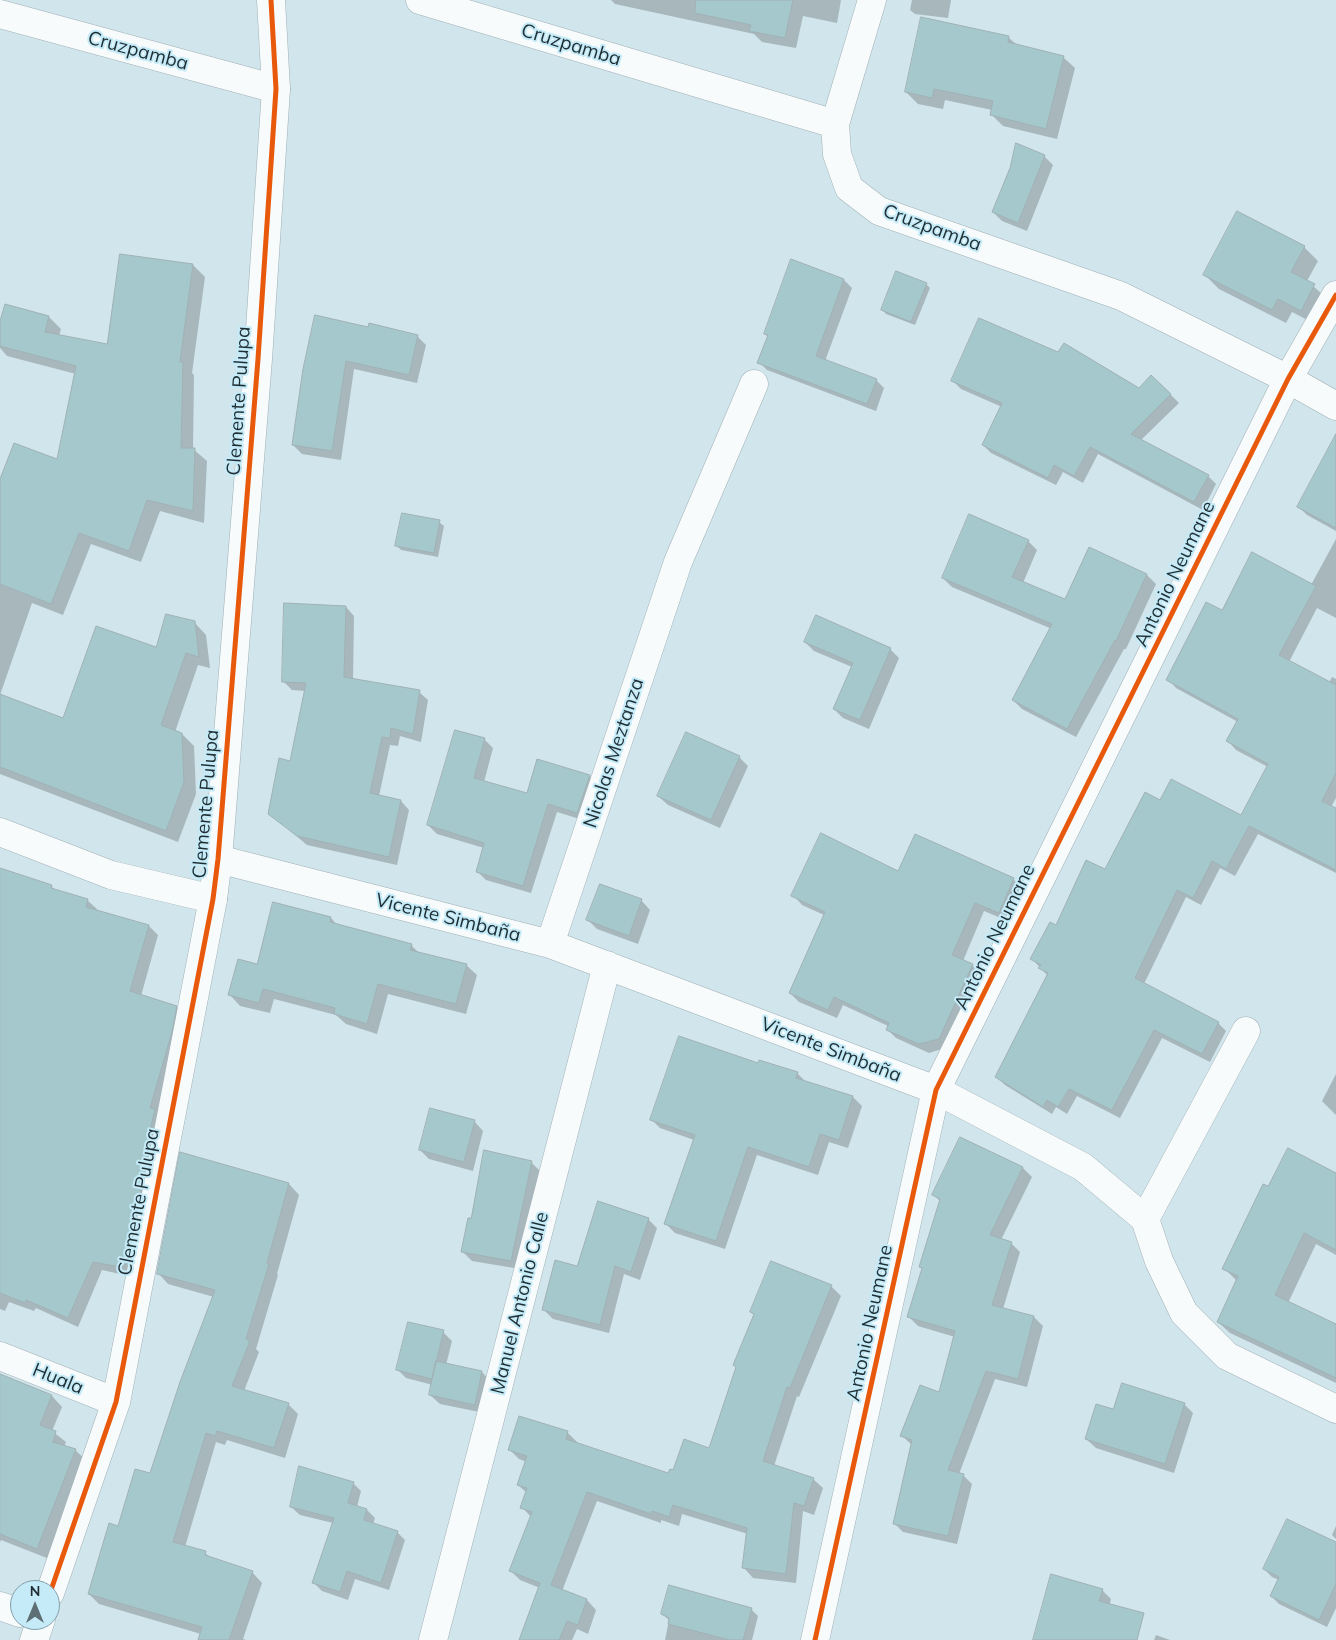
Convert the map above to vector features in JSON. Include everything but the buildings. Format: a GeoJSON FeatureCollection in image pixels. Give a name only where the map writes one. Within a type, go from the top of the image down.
{"type":"FeatureCollection","features":[{"type":"Feature","properties":{"kind":"street","name":"Clemente Pulupa"},"geometry":{"type":"LineString","coordinates":[[54,1580],[116,1402],[213,899],[218,859],[257,369],[276,89],[271,0]]}},
{"type":"Feature","properties":{"kind":"street","name":"Cruzpamba"},"geometry":{"type":"LineString","coordinates":[[420,0],[835,124],[837,154],[849,188],[880,211],[1121,296],[1288,379],[1336,406]]}},
{"type":"Feature","properties":{"kind":"street"},"geometry":{"type":"LineString","coordinates":[[835,124],[872,0]]}},
{"type":"Feature","properties":{"kind":"street","name":"Cruzpamba"},"geometry":{"type":"LineString","coordinates":[[0,14],[276,89]]}},
{"type":"Feature","properties":{"kind":"street","name":"Antonio Neumane"},"geometry":{"type":"LineString","coordinates":[[815,1640],[936,1090],[1288,379],[1336,295]]}},
{"type":"Feature","properties":{"kind":"street","name":"Nicolas Meztanza"},"geometry":{"type":"LineString","coordinates":[[550,944],[678,562],[754,384]]}},
{"type":"Feature","properties":{"kind":"street"},"geometry":{"type":"LineString","coordinates":[[0,832],[111,875],[213,899]]}},
{"type":"Feature","properties":{"kind":"street","name":"Vicente Simbaña"},"geometry":{"type":"LineString","coordinates":[[218,859],[550,944],[936,1090],[1083,1166],[1146,1219]]}},
{"type":"Feature","properties":{"kind":"street","name":"Manuel Antonio Calle"},"geometry":{"type":"LineString","coordinates":[[433,1640],[607,965]]}},
{"type":"Feature","properties":{"kind":"street"},"geometry":{"type":"LineString","coordinates":[[1246,1031],[1146,1219],[1159,1261],[1184,1313],[1227,1356],[1336,1408]]}},
{"type":"Feature","properties":{"kind":"street","name":"Huala"},"geometry":{"type":"LineString","coordinates":[[0,1356],[116,1402]]}},
{"type":"Feature","properties":{"kind":"cycle path"},"geometry":{"type":"LineString","coordinates":[[54,1580],[116,1402],[213,899],[218,859],[258,359],[276,89],[271,0]]}},
{"type":"Feature","properties":{"kind":"cycle path"},"geometry":{"type":"LineString","coordinates":[[815,1640],[936,1090],[1288,379],[1336,295]]}}]}
